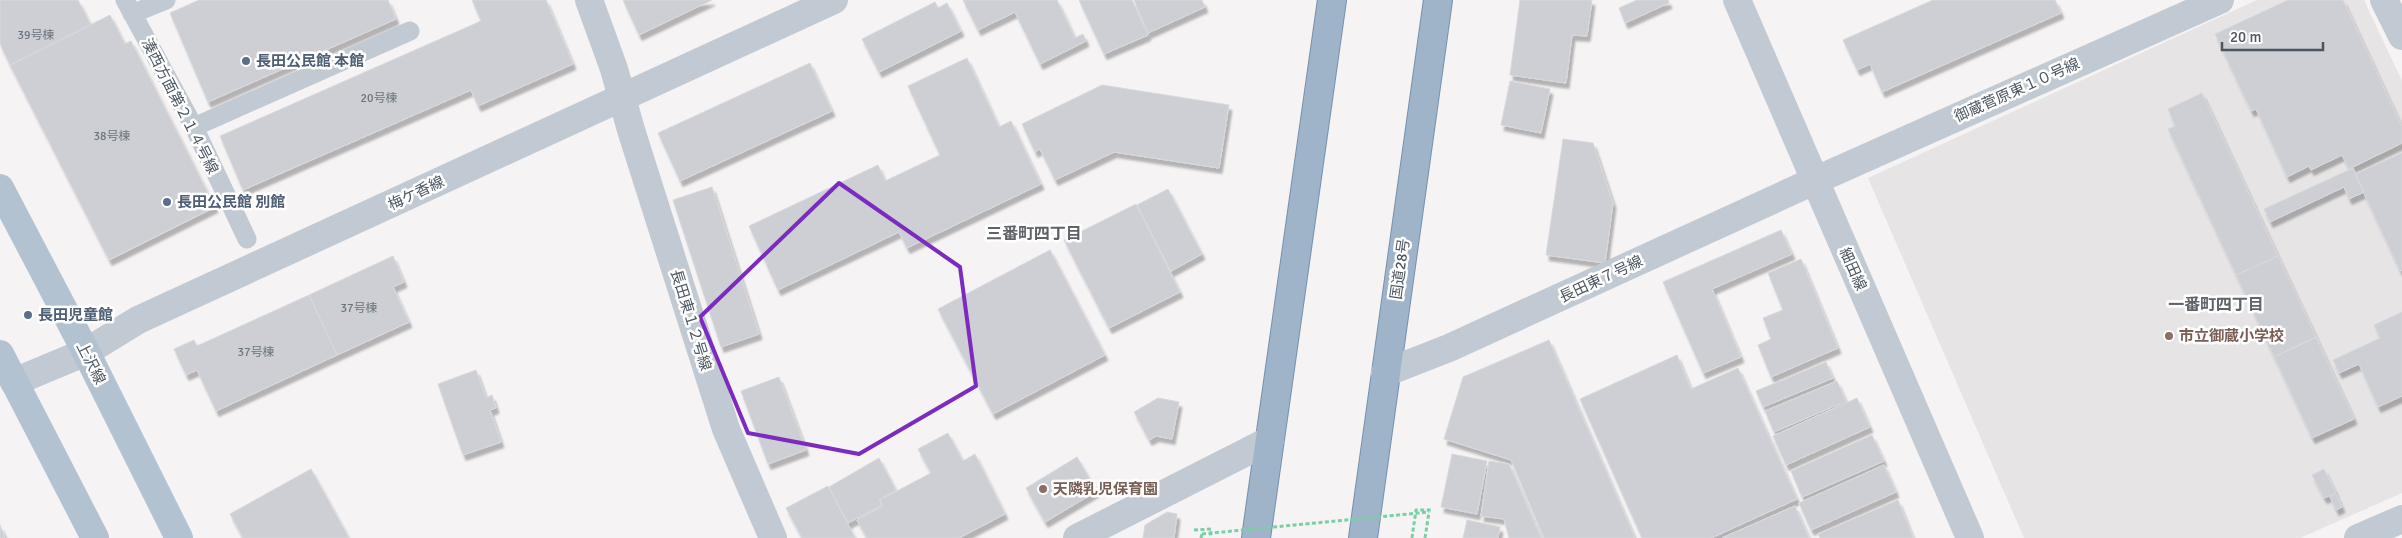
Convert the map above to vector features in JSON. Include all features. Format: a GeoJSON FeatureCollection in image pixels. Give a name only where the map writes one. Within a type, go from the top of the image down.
{"type":"FeatureCollection","features":[{"type":"Feature","properties":{"kind":"highway"},"geometry":{"type":"LineString","coordinates":[[1256,538],[1332,0]]}},
{"type":"Feature","properties":{"kind":"highway","name":"国道28号"},"geometry":{"type":"LineString","coordinates":[[1363,538],[1438,0]]}},
{"type":"Feature","properties":{"kind":"main road","name":"上沢線"},"geometry":{"type":"LineString","coordinates":[[0,188],[86,352],[179,538]]}},
{"type":"Feature","properties":{"kind":"main road"},"geometry":{"type":"LineString","coordinates":[[0,354],[7,385],[93,537]]}},
{"type":"Feature","properties":{"kind":"street","name":"長田東１２号線"},"geometry":{"type":"LineString","coordinates":[[590,0],[614,69],[621,98],[726,429],[773,538]]}},
{"type":"Feature","properties":{"kind":"street","name":"梅ケ香線"},"geometry":{"type":"LineString","coordinates":[[7,385],[86,352],[138,320],[834,0]]}},
{"type":"Feature","properties":{"kind":"street","name":"細田線"},"geometry":{"type":"LineString","coordinates":[[1737,0],[1970,538]]}},
{"type":"Feature","properties":{"kind":"street","name":"御蔵菅原東１０号線"},"geometry":{"type":"LineString","coordinates":[[1814,181],[2220,0]]}},
{"type":"Feature","properties":{"kind":"street"},"geometry":{"type":"LineString","coordinates":[[2384,0],[2402,36]]}},
{"type":"Feature","properties":{"kind":"street","name":"長田東７号線"},"geometry":{"type":"LineString","coordinates":[[1385,372],[1449,348],[1814,181]]}},
{"type":"Feature","properties":{"kind":"street"},"geometry":{"type":"LineString","coordinates":[[1077,538],[1270,440]]}},
{"type":"Feature","properties":{"kind":"street"},"geometry":{"type":"LineString","coordinates":[[2358,538],[2402,519]]}},
{"type":"Feature","properties":{"kind":"lane"},"geometry":{"type":"LineString","coordinates":[[129,7],[166,0]]}},
{"type":"Feature","properties":{"kind":"lane","name":"湊西方面第２１４号線"},"geometry":{"type":"LineString","coordinates":[[129,7],[194,128],[247,239]]}},
{"type":"Feature","properties":{"kind":"lane"},"geometry":{"type":"LineString","coordinates":[[194,128],[410,31]]}},
{"type":"Feature","properties":{"kind":"path"},"geometry":{"type":"LineString","coordinates":[[1412,538],[1416,510],[1430,511]]}},
{"type":"Feature","properties":{"kind":"path"},"geometry":{"type":"LineString","coordinates":[[1202,536],[1430,511]]}},
{"type":"Feature","properties":{"kind":"path"},"geometry":{"type":"LineString","coordinates":[[1425,538],[1430,511]]}},
{"type":"Feature","properties":{"kind":"path"},"geometry":{"type":"LineString","coordinates":[[1194,530],[1211,529],[1210,538]]}},
{"type":"Feature","properties":{"kind":"highlighted area"},"geometry":{"type":"Polygon","coordinates":[[[839,183],[960,267],[976,386],[859,454],[748,433],[700,317],[839,183]]]}},
{"type":"Feature","properties":{"kind":"shaded area","name":"市立御蔵小学校"},"geometry":{"type":"Polygon","coordinates":[[[2257,0],[2364,0],[2402,81],[2402,493],[2300,538],[2024,538],[1868,178],[2257,0]]]}},
{"type":"Feature","properties":{"kind":"building"},"geometry":{"type":"Polygon","coordinates":[[[0,0],[78,0],[91,25],[10,65],[0,44],[0,0]]]}},
{"type":"Feature","properties":{"kind":"building","name":"長田公民館 本館"},"geometry":{"type":"Polygon","coordinates":[[[199,0],[388,0],[396,19],[208,102],[170,13],[199,0]]]}},
{"type":"Feature","properties":{"kind":"building"},"geometry":{"type":"Polygon","coordinates":[[[472,0],[546,0],[573,64],[478,106],[471,90],[243,190],[220,136],[481,21],[472,0]]]}},
{"type":"Feature","properties":{"kind":"building"},"geometry":{"type":"Polygon","coordinates":[[[623,0],[712,0],[639,35],[623,0]]]}},
{"type":"Feature","properties":{"kind":"building"},"geometry":{"type":"Polygon","coordinates":[[[963,0],[1057,0],[1075,38],[1083,34],[1086,41],[1040,64],[1015,12],[978,30],[963,0]]]}},
{"type":"Feature","properties":{"kind":"building"},"geometry":{"type":"Polygon","coordinates":[[[1079,0],[1132,0],[1148,35],[1104,54],[1079,0]]]}},
{"type":"Feature","properties":{"kind":"building"},"geometry":{"type":"Polygon","coordinates":[[[1134,0],[1202,0],[1205,7],[1148,33],[1134,0]]]}},
{"type":"Feature","properties":{"kind":"building"},"geometry":{"type":"Polygon","coordinates":[[[1520,0],[1592,0],[1587,36],[1572,35],[1566,83],[1510,75],[1520,0]]]}},
{"type":"Feature","properties":{"kind":"building"},"geometry":{"type":"Polygon","coordinates":[[[1637,0],[1668,0],[1669,3],[1625,23],[1619,8],[1637,0]]]}},
{"type":"Feature","properties":{"kind":"building"},"geometry":{"type":"Polygon","coordinates":[[[1933,0],[2055,0],[2061,13],[1882,92],[1870,64],[1857,70],[1843,40],[1933,0]]]}},
{"type":"Feature","properties":{"kind":"building"},"geometry":{"type":"Polygon","coordinates":[[[2288,0],[2343,0],[2402,127],[2402,143],[2349,169],[2342,155],[2311,170],[2309,166],[2287,177],[2256,109],[2251,111],[2215,34],[2288,0]]]}},
{"type":"Feature","properties":{"kind":"building"},"geometry":{"type":"Polygon","coordinates":[[[935,2],[938,8],[947,3],[961,31],[879,72],[862,39],[935,2]]]}},
{"type":"Feature","properties":{"kind":"building"},"geometry":{"type":"Polygon","coordinates":[[[110,15],[125,44],[131,41],[215,207],[109,260],[10,65],[110,15]]]}},
{"type":"Feature","properties":{"kind":"building"},"geometry":{"type":"Polygon","coordinates":[[[967,58],[999,127],[1011,121],[1041,184],[907,248],[899,232],[778,290],[749,226],[878,165],[885,181],[940,155],[908,86],[967,58]]]}},
{"type":"Feature","properties":{"kind":"building"},"geometry":{"type":"Polygon","coordinates":[[[810,63],[832,111],[680,181],[658,133],[810,63]]]}},
{"type":"Feature","properties":{"kind":"building"},"geometry":{"type":"Polygon","coordinates":[[[1510,81],[1550,89],[1541,133],[1501,125],[1510,81]]]}},
{"type":"Feature","properties":{"kind":"building"},"geometry":{"type":"Polygon","coordinates":[[[1102,85],[1229,105],[1219,168],[1114,152],[1055,180],[1040,149],[1035,152],[1022,124],[1102,85]]]}},
{"type":"Feature","properties":{"kind":"building"},"geometry":{"type":"Polygon","coordinates":[[[2202,93],[2278,256],[2236,275],[2168,129],[2175,126],[2168,109],[2202,93]]]}},
{"type":"Feature","properties":{"kind":"building"},"geometry":{"type":"Polygon","coordinates":[[[1563,139],[1593,143],[1613,203],[1605,263],[1546,255],[1563,139]]]}},
{"type":"Feature","properties":{"kind":"building"},"geometry":{"type":"Polygon","coordinates":[[[2402,153],[2402,270],[2400,271],[2355,174],[2402,153]]]}},
{"type":"Feature","properties":{"kind":"building"},"geometry":{"type":"Polygon","coordinates":[[[2353,168],[2364,192],[2349,199],[2344,187],[2270,222],[2264,209],[2353,168]]]}},
{"type":"Feature","properties":{"kind":"building"},"geometry":{"type":"Polygon","coordinates":[[[712,187],[759,334],[721,347],[673,200],[712,187]]]}},
{"type":"Feature","properties":{"kind":"building"},"geometry":{"type":"Polygon","coordinates":[[[1168,189],[1202,254],[1171,271],[1137,205],[1168,189]]]}},
{"type":"Feature","properties":{"kind":"building"},"geometry":{"type":"Polygon","coordinates":[[[1136,204],[1180,292],[1109,328],[1064,240],[1136,204]]]}},
{"type":"Feature","properties":{"kind":"building"},"geometry":{"type":"Polygon","coordinates":[[[1781,230],[1792,254],[1712,289],[1741,357],[1703,373],[1663,282],[1781,230]]]}},
{"type":"Feature","properties":{"kind":"building"},"geometry":{"type":"Polygon","coordinates":[[[1050,250],[1105,355],[993,414],[938,309],[1050,250]]]}},
{"type":"Feature","properties":{"kind":"building"},"geometry":{"type":"Polygon","coordinates":[[[393,256],[404,282],[393,287],[409,322],[337,355],[309,295],[393,256]]]}},
{"type":"Feature","properties":{"kind":"building"},"geometry":{"type":"Polygon","coordinates":[[[2278,256],[2316,337],[2274,357],[2236,275],[2278,256]]]}},
{"type":"Feature","properties":{"kind":"building"},"geometry":{"type":"Polygon","coordinates":[[[1801,259],[1838,348],[1771,377],[1758,345],[1771,339],[1763,318],[1783,310],[1768,273],[1801,259]]]}},
{"type":"Feature","properties":{"kind":"building"},"geometry":{"type":"Polygon","coordinates":[[[309,295],[337,355],[216,411],[197,370],[186,375],[174,349],[194,340],[197,346],[309,295]]]}},
{"type":"Feature","properties":{"kind":"building"},"geometry":{"type":"Polygon","coordinates":[[[2402,312],[2402,396],[2378,407],[2359,364],[2339,373],[2333,360],[2380,338],[2374,325],[2402,312]]]}},
{"type":"Feature","properties":{"kind":"building"},"geometry":{"type":"Polygon","coordinates":[[[2316,337],[2354,419],[2312,438],[2274,357],[2316,337]]]}},
{"type":"Feature","properties":{"kind":"building"},"geometry":{"type":"Polygon","coordinates":[[[1549,340],[1634,538],[1544,538],[1511,460],[1444,439],[1463,377],[1549,340]]]}},
{"type":"Feature","properties":{"kind":"building"},"geometry":{"type":"Polygon","coordinates":[[[1677,355],[1691,389],[1738,368],[1797,499],[1711,538],[1642,538],[1580,399],[1677,355]]]}},
{"type":"Feature","properties":{"kind":"building"},"geometry":{"type":"Polygon","coordinates":[[[1826,362],[1833,378],[1763,407],[1756,391],[1826,362]]]}},
{"type":"Feature","properties":{"kind":"building"},"geometry":{"type":"Polygon","coordinates":[[[476,370],[486,398],[492,395],[496,408],[490,410],[501,442],[463,455],[438,384],[476,370]]]}},
{"type":"Feature","properties":{"kind":"building"},"geometry":{"type":"Polygon","coordinates":[[[779,377],[806,450],[768,464],[741,391],[779,377]]]}},
{"type":"Feature","properties":{"kind":"building"},"geometry":{"type":"Polygon","coordinates":[[[1837,381],[1846,401],[1774,432],[1765,411],[1837,381]]]}},
{"type":"Feature","properties":{"kind":"building"},"geometry":{"type":"Polygon","coordinates":[[[1158,398],[1179,402],[1172,439],[1156,436],[1149,440],[1134,412],[1158,398]]]}},
{"type":"Feature","properties":{"kind":"building"},"geometry":{"type":"Polygon","coordinates":[[[1857,398],[1870,427],[1786,465],[1773,436],[1857,398]]]}},
{"type":"Feature","properties":{"kind":"building"},"geometry":{"type":"Polygon","coordinates":[[[948,433],[963,461],[975,454],[1005,514],[959,538],[867,538],[857,520],[883,506],[880,500],[931,473],[918,449],[948,433]]]}},
{"type":"Feature","properties":{"kind":"building"},"geometry":{"type":"Polygon","coordinates":[[[1872,435],[1884,461],[1802,497],[1791,471],[1872,435]]]}},
{"type":"Feature","properties":{"kind":"building"},"geometry":{"type":"Polygon","coordinates":[[[1452,454],[1487,461],[1477,514],[1441,507],[1452,454]]]}},
{"type":"Feature","properties":{"kind":"building"},"geometry":{"type":"Polygon","coordinates":[[[1077,457],[1097,491],[1045,522],[1026,488],[1077,457]]]}},
{"type":"Feature","properties":{"kind":"building"},"geometry":{"type":"Polygon","coordinates":[[[879,458],[896,490],[879,500],[882,505],[848,523],[829,487],[879,458]]]}},
{"type":"Feature","properties":{"kind":"building"},"geometry":{"type":"Polygon","coordinates":[[[1489,461],[1509,464],[1541,538],[1509,538],[1504,519],[1481,516],[1489,461]]]}},
{"type":"Feature","properties":{"kind":"building"},"geometry":{"type":"Polygon","coordinates":[[[1884,465],[1896,492],[1811,530],[1799,503],[1884,465]]]}},
{"type":"Feature","properties":{"kind":"building"},"geometry":{"type":"Polygon","coordinates":[[[311,469],[349,538],[243,538],[230,514],[311,469]]]}},
{"type":"Feature","properties":{"kind":"building"},"geometry":{"type":"Polygon","coordinates":[[[2324,469],[2336,493],[2324,498],[2312,475],[2324,469]]]}},
{"type":"Feature","properties":{"kind":"building"},"geometry":{"type":"Polygon","coordinates":[[[828,486],[855,538],[802,538],[786,508],[828,486]]]}},
{"type":"Feature","properties":{"kind":"building"},"geometry":{"type":"Polygon","coordinates":[[[2336,494],[2342,507],[2336,510],[2330,497],[2336,494]]]}},
{"type":"Feature","properties":{"kind":"building"},"geometry":{"type":"Polygon","coordinates":[[[1898,500],[1913,538],[1820,538],[1818,534],[1898,500]]]}},
{"type":"Feature","properties":{"kind":"building"},"geometry":{"type":"Polygon","coordinates":[[[1795,506],[1809,538],[1722,538],[1795,506]]]}},
{"type":"Feature","properties":{"kind":"building"},"geometry":{"type":"Polygon","coordinates":[[[1167,512],[1177,514],[1174,538],[1143,538],[1145,525],[1167,512]]]}},
{"type":"Feature","properties":{"kind":"building"},"geometry":{"type":"Polygon","coordinates":[[[1467,520],[1500,527],[1498,538],[1463,538],[1467,520]]]}},
{"type":"Feature","properties":{"kind":"building"},"geometry":{"type":"Polygon","coordinates":[[[0,525],[5,537],[2,538],[0,538],[0,525]]]}},
{"type":"Feature","properties":{"kind":"place","name":"長田公民館 本館"},"geometry":{"type":"Point","coordinates":[246,61]}},
{"type":"Feature","properties":{"kind":"place","name":"長田公民館 別館"},"geometry":{"type":"Point","coordinates":[167,202]}},
{"type":"Feature","properties":{"kind":"place","name":"長田児童館"},"geometry":{"type":"Point","coordinates":[28,315]}},
{"type":"Feature","properties":{"kind":"place","name":"市立御蔵小学校"},"geometry":{"type":"Point","coordinates":[2169,336]}},
{"type":"Feature","properties":{"kind":"place","name":"天隣乳児保育園"},"geometry":{"type":"Point","coordinates":[1043,489]}},
{"type":"Feature","properties":{"kind":"district","name":"三番町四丁目"},"geometry":{"type":"Point","coordinates":[1034,234]}},
{"type":"Feature","properties":{"kind":"district","name":"一番町四丁目"},"geometry":{"type":"Point","coordinates":[2216,305]}}]}
